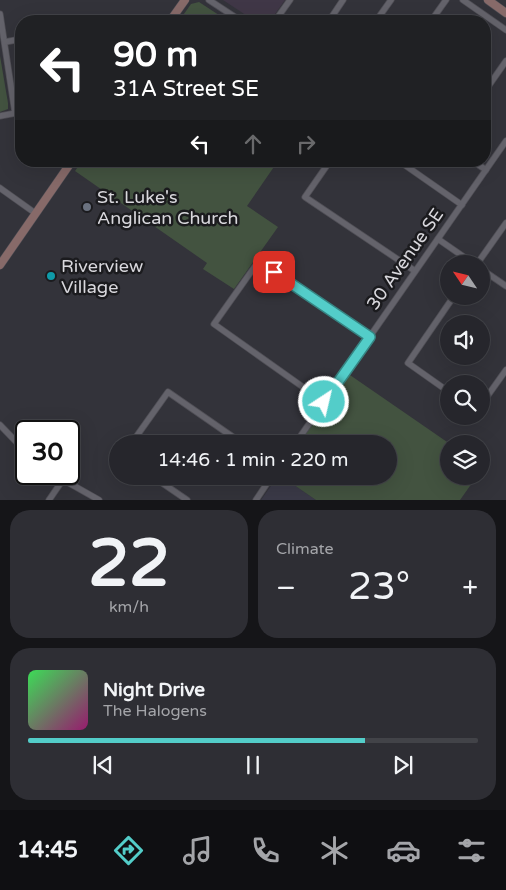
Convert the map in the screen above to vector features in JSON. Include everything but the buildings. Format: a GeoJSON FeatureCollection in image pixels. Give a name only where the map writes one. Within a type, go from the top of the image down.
{"type":"FeatureCollection","features":[{"type":"Feature","properties":{"kind":"street"},"geometry":{"type":"LineString","coordinates":[[174,15],[185,0]]}},
{"type":"Feature","properties":{"kind":"street"},"geometry":{"type":"LineString","coordinates":[[209,0],[232,15]]}},
{"type":"Feature","properties":{"kind":"street"},"geometry":{"type":"LineString","coordinates":[[279,15],[290,0]]}},
{"type":"Feature","properties":{"kind":"street"},"geometry":{"type":"LineString","coordinates":[[333,15],[343,0]]}},
{"type":"Feature","properties":{"kind":"street"},"geometry":{"type":"LineString","coordinates":[[380,15],[390,0]]}},
{"type":"Feature","properties":{"kind":"street"},"geometry":{"type":"LineString","coordinates":[[435,15],[446,0]]}},
{"type":"Feature","properties":{"kind":"street"},"geometry":{"type":"LineString","coordinates":[[463,0],[484,15]]}},
{"type":"Feature","properties":{"kind":"street"},"geometry":{"type":"LineString","coordinates":[[488,0],[506,13]]}},
{"type":"Feature","properties":{"kind":"street"},"geometry":{"type":"LineString","coordinates":[[0,14],[15,96]]}},
{"type":"Feature","properties":{"kind":"street"},"geometry":{"type":"LineString","coordinates":[[491,20],[506,30]]}},
{"type":"Feature","properties":{"kind":"street"},"geometry":{"type":"LineString","coordinates":[[5,42],[15,40]]}},
{"type":"Feature","properties":{"kind":"street"},"geometry":{"type":"LineString","coordinates":[[491,82],[506,61]]}},
{"type":"Feature","properties":{"kind":"street"},"geometry":{"type":"LineString","coordinates":[[0,116],[15,113]]}},
{"type":"Feature","properties":{"kind":"street","name":"30 Avenue SE"},"geometry":{"type":"LineString","coordinates":[[491,163],[506,141]]}},
{"type":"Feature","properties":{"kind":"street"},"geometry":{"type":"LineString","coordinates":[[0,265],[68,167]]}},
{"type":"Feature","properties":{"kind":"street"},"geometry":{"type":"LineString","coordinates":[[326,167],[305,197],[415,272]]}},
{"type":"Feature","properties":{"kind":"street"},"geometry":{"type":"LineString","coordinates":[[408,167],[462,205]]}},
{"type":"Feature","properties":{"kind":"street"},"geometry":{"type":"LineString","coordinates":[[482,167],[486,170]]}},
{"type":"Feature","properties":{"kind":"street","name":"30 Avenue SE"},"geometry":{"type":"LineString","coordinates":[[301,435],[488,167]]}},
{"type":"Feature","properties":{"kind":"street"},"geometry":{"type":"LineString","coordinates":[[0,188],[35,214]]}},
{"type":"Feature","properties":{"kind":"street"},"geometry":{"type":"LineString","coordinates":[[482,255],[506,222]]}},
{"type":"Feature","properties":{"kind":"street"},"geometry":{"type":"LineString","coordinates":[[438,239],[462,255]]}},
{"type":"Feature","properties":{"kind":"street"},"geometry":{"type":"LineString","coordinates":[[324,402],[214,324],[236,292],[258,262],[370,337]]}},
{"type":"Feature","properties":{"kind":"street"},"geometry":{"type":"LineString","coordinates":[[490,274],[506,286]]}},
{"type":"Feature","properties":{"kind":"street"},"geometry":{"type":"LineString","coordinates":[[440,387],[408,363],[448,305]]}},
{"type":"Feature","properties":{"kind":"street"},"geometry":{"type":"LineString","coordinates":[[490,392],[506,370]]}},
{"type":"Feature","properties":{"kind":"street"},"geometry":{"type":"LineString","coordinates":[[137,435],[168,392],[229,435]]}},
{"type":"Feature","properties":{"kind":"street"},"geometry":{"type":"LineString","coordinates":[[0,425],[15,441]]}},
{"type":"Feature","properties":{"kind":"street"},"geometry":{"type":"LineString","coordinates":[[49,500],[59,485]]}},
{"type":"Feature","properties":{"kind":"street"},"geometry":{"type":"LineString","coordinates":[[70,485],[99,500]]}},
{"type":"Feature","properties":{"kind":"street"},"geometry":{"type":"LineString","coordinates":[[165,485],[186,500]]}},
{"type":"Feature","properties":{"kind":"street"},"geometry":{"type":"LineString","coordinates":[[256,500],[266,485]]}},
{"type":"Feature","properties":{"kind":"shaded area"},"geometry":{"type":"Polygon","coordinates":[[[223,0],[285,0],[274,15],[246,15],[223,0]]]}},
{"type":"Feature","properties":{"kind":"shaded area"},"geometry":{"type":"Polygon","coordinates":[[[272,485],[294,485],[316,500],[261,500],[272,485]]]}},
{"type":"Feature","properties":{"kind":"green space"},"geometry":{"type":"Polygon","coordinates":[[[199,2],[219,15],[183,15],[191,4],[199,2]]]}},
{"type":"Feature","properties":{"kind":"green space"},"geometry":{"type":"Polygon","coordinates":[[[0,56],[8,109],[0,112],[0,56]]]}},
{"type":"Feature","properties":{"kind":"green space"},"geometry":{"type":"Polygon","coordinates":[[[78,167],[274,167],[247,206],[278,227],[234,289],[203,269],[207,263],[75,171],[78,167]]]}},
{"type":"Feature","properties":{"kind":"green space"},"geometry":{"type":"Polygon","coordinates":[[[347,373],[440,437],[440,485],[471,485],[460,500],[316,500],[294,485],[397,485],[397,435],[305,435],[347,373]]]}},
{"type":"Feature","properties":{"kind":"place","name":"St. Luke's Anglican Church"},"geometry":{"type":"Point","coordinates":[87,207]}},
{"type":"Feature","properties":{"kind":"place","name":"Riverview Village"},"geometry":{"type":"Point","coordinates":[51,276]}},
{"type":"Feature","properties":{"kind":"route"},"geometry":{"type":"LineString","coordinates":[[274,272],[370,337],[324,402]]}}]}
